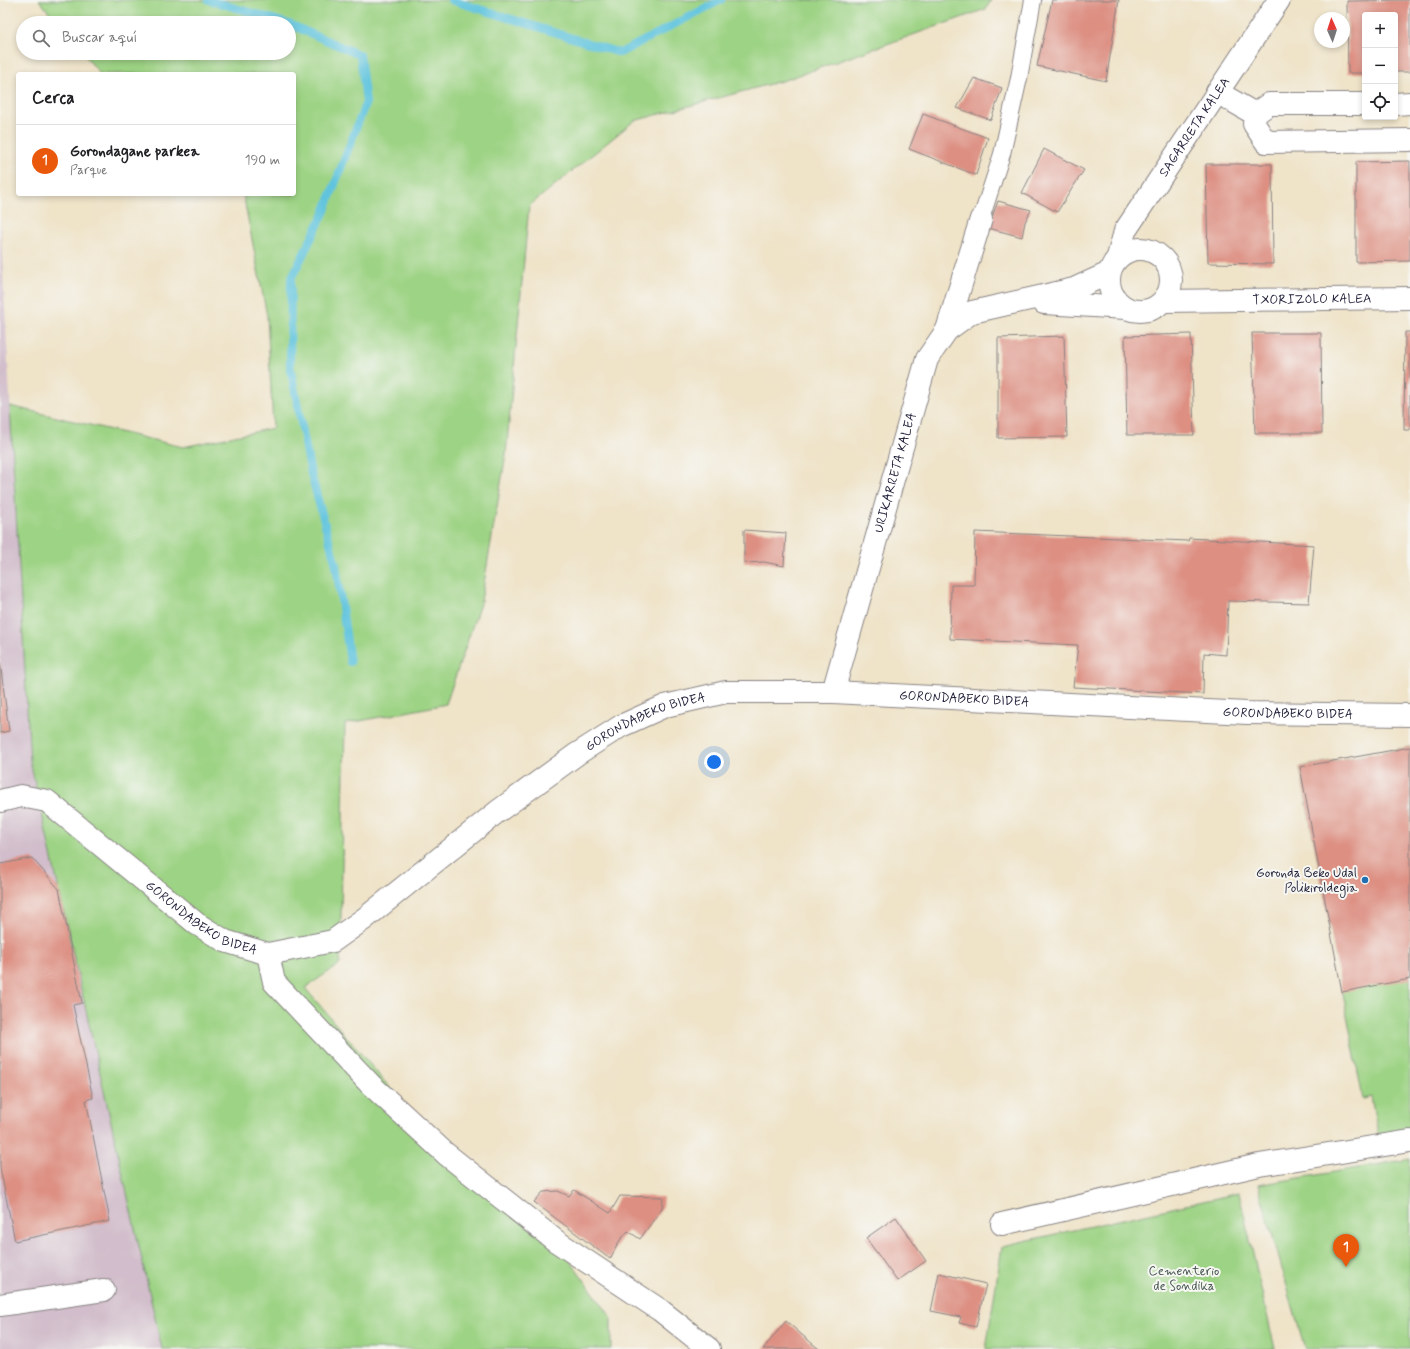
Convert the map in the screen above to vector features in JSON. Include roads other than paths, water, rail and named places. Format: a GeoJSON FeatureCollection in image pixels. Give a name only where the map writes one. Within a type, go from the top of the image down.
{"type":"FeatureCollection","features":[{"type":"Feature","properties":{"kind":"street","name":"SAGARRETA KALEA"},"geometry":{"type":"LineString","coordinates":[[1114,265],[1125,231],[1279,0]]}},
{"type":"Feature","properties":{"kind":"street"},"geometry":{"type":"LineString","coordinates":[[1217,92],[1255,114]]}},
{"type":"Feature","properties":{"kind":"street"},"geometry":{"type":"LineString","coordinates":[[1398,104],[1410,103]]}},
{"type":"Feature","properties":{"kind":"street"},"geometry":{"type":"LineString","coordinates":[[1362,104],[1269,104],[1255,114],[1254,124],[1266,142],[1410,140]]}},
{"type":"Feature","properties":{"kind":"street"},"geometry":{"type":"LineString","coordinates":[[947,330],[980,219]]}},
{"type":"Feature","properties":{"kind":"street"},"geometry":{"type":"LineString","coordinates":[[1137,249],[1148,250],[1158,254],[1170,271],[1168,291],[1156,308],[1136,312],[1126,308],[1117,302],[1112,294],[1109,284],[1114,265],[1127,251],[1137,249]]}},
{"type":"Feature","properties":{"kind":"street","name":"URIKARRETA KALEA"},"geometry":{"type":"LineString","coordinates":[[833,692],[927,359],[947,330],[972,312],[1015,301],[1074,289],[1114,265]]}},
{"type":"Feature","properties":{"kind":"street","name":"TXORIZOLO KALEA"},"geometry":{"type":"LineString","coordinates":[[1168,291],[1214,300],[1410,298]]}},
{"type":"Feature","properties":{"kind":"street","name":"URIKARRETA KALEA"},"geometry":{"type":"LineString","coordinates":[[1015,301],[1126,308]]}},
{"type":"Feature","properties":{"kind":"street","name":"GORONDABEKO BIDEA"},"geometry":{"type":"LineString","coordinates":[[0,801],[21,796],[47,801],[197,924],[225,942],[268,954],[332,941],[364,919],[497,812],[577,754],[620,726],[665,706],[726,692],[833,692],[1247,713],[1410,715]]}},
{"type":"Feature","properties":{"kind":"street"},"geometry":{"type":"LineString","coordinates":[[268,954],[274,982],[371,1085],[446,1154],[556,1241],[660,1310],[709,1349]]}},
{"type":"Feature","properties":{"kind":"street"},"geometry":{"type":"LineString","coordinates":[[1002,1224],[1259,1165],[1410,1141]]}},
{"type":"Feature","properties":{"kind":"street"},"geometry":{"type":"LineString","coordinates":[[0,1305],[104,1290]]}},
{"type":"Feature","properties":{"kind":"lane"},"geometry":{"type":"LineString","coordinates":[[980,219],[1002,154],[1019,78],[1033,0]]}},
{"type":"Feature","properties":{"kind":"waterway"},"geometry":{"type":"LineString","coordinates":[[209,0],[263,16]]}},
{"type":"Feature","properties":{"kind":"waterway"},"geometry":{"type":"LineString","coordinates":[[451,0],[620,53],[721,0]]}},
{"type":"Feature","properties":{"kind":"waterway"},"geometry":{"type":"LineString","coordinates":[[296,27],[360,55],[366,102],[324,213],[291,279],[290,366],[311,474],[336,565],[350,662]]}},
{"type":"Feature","properties":{"kind":"place","name":"Goronda Beko Udal Polikiroldegia"},"geometry":{"type":"Point","coordinates":[1365,880]}},
{"type":"Feature","properties":{"kind":"place","name":"Gorondagane parkea"},"geometry":{"type":"Point","coordinates":[1346,1267]}},
{"type":"Feature","properties":{"kind":"park label","name":"Cementerio de Sondika"},"geometry":{"type":"Point","coordinates":[1184,1278]}}]}
